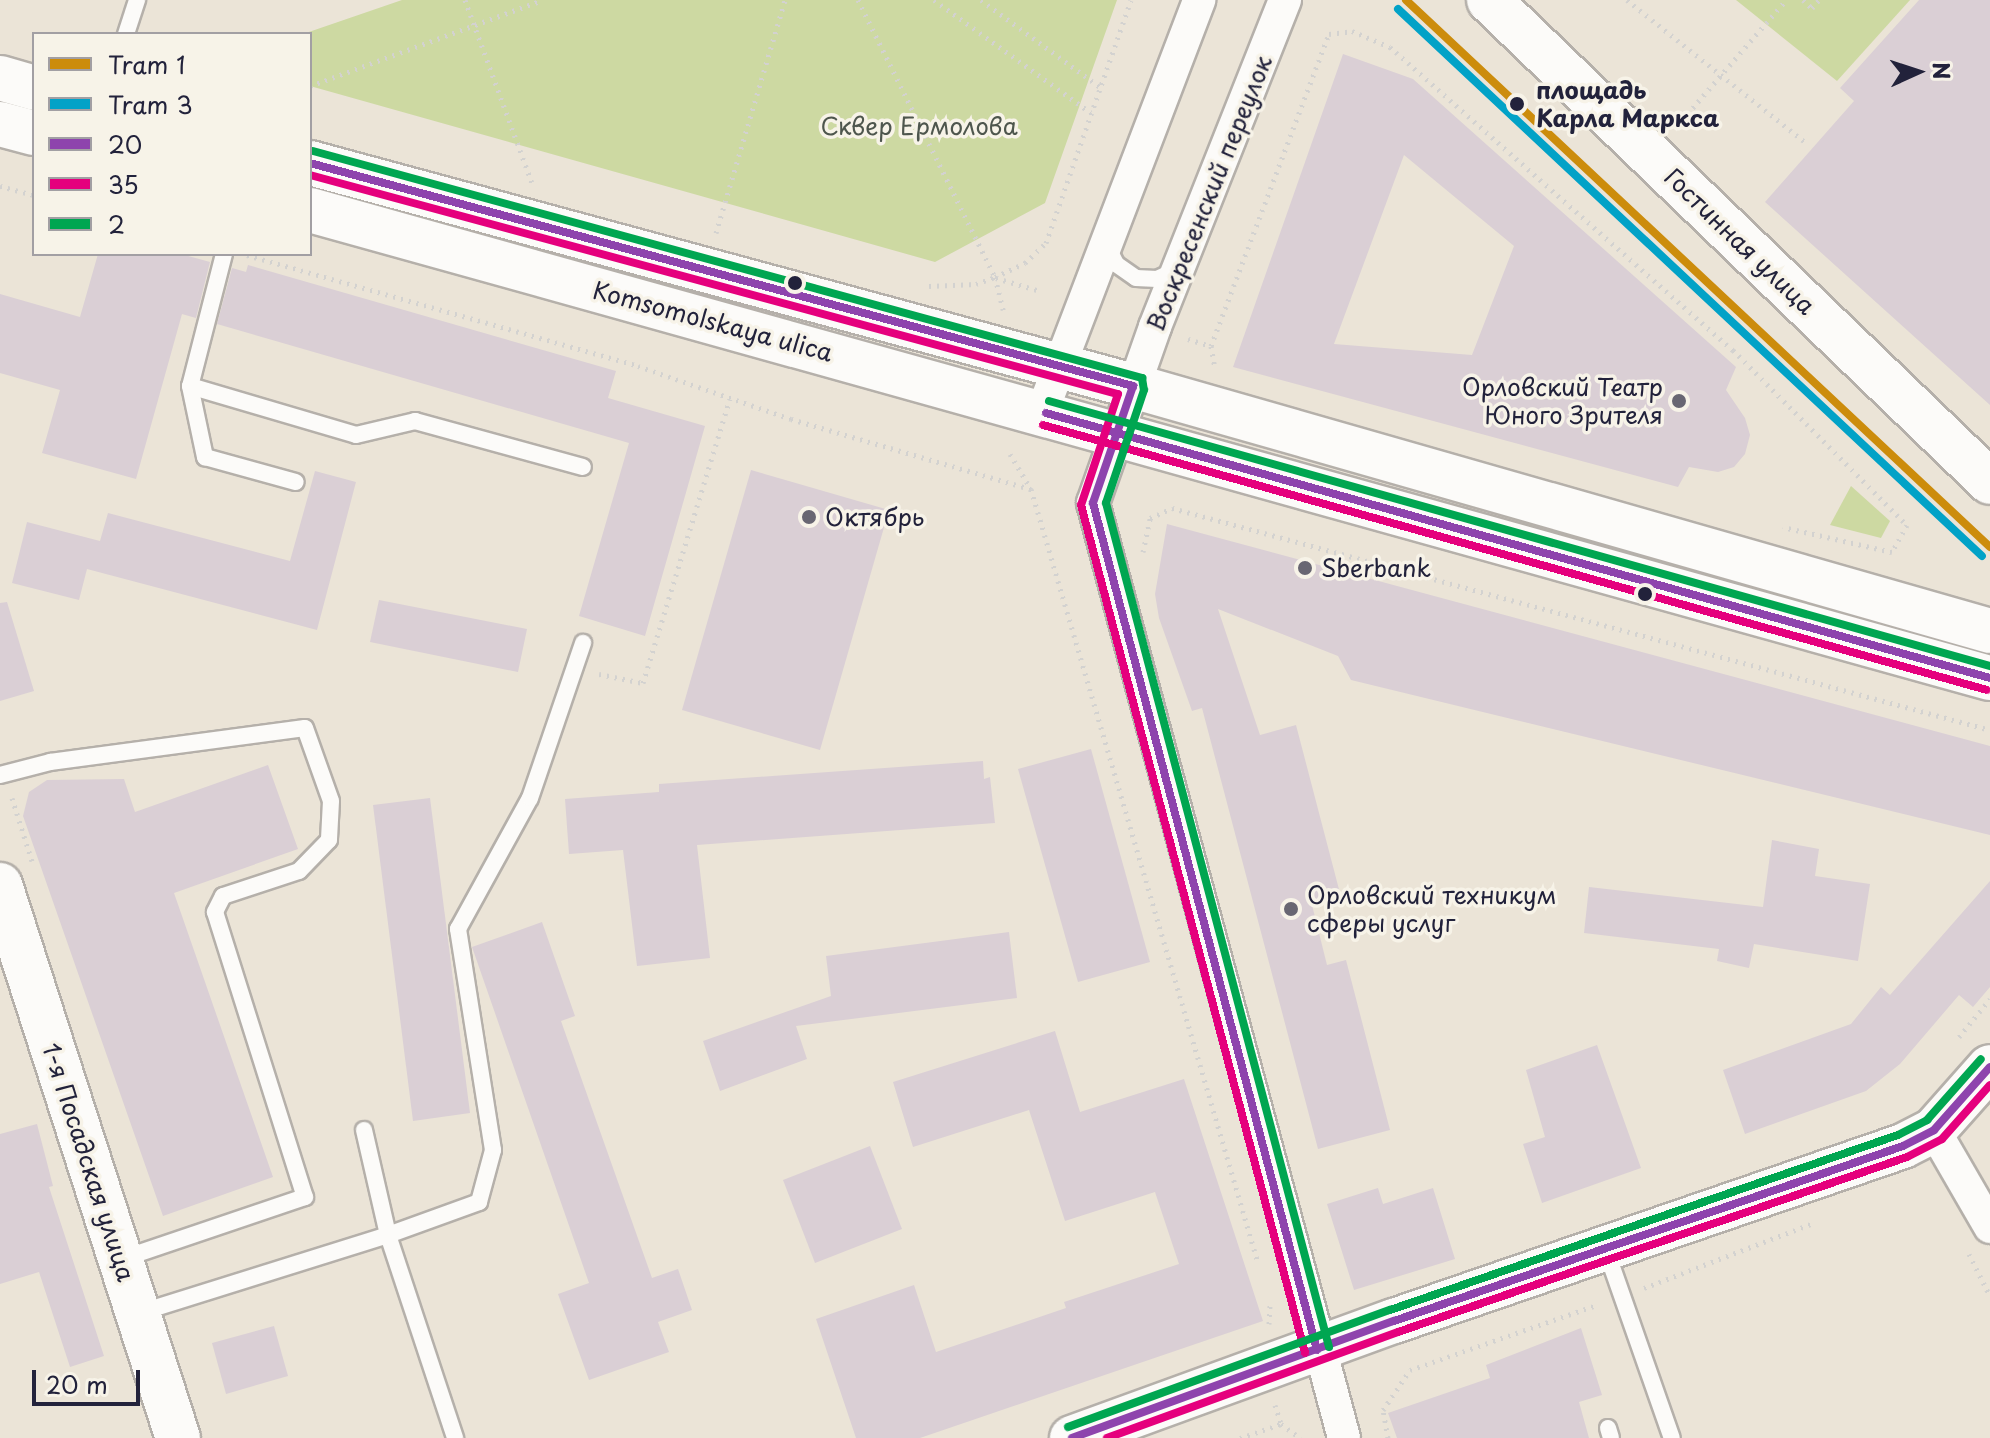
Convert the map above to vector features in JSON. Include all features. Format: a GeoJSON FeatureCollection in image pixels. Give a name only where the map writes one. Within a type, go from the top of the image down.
{"type":"FeatureCollection","features":[{"type":"Feature","properties":{"kind":"main road","name":"Гостинная улица"},"geometry":{"type":"LineString","coordinates":[[1489,0],[1990,482]]}},
{"type":"Feature","properties":{"kind":"main road"},"geometry":{"type":"LineString","coordinates":[[0,78],[32,87]]}},
{"type":"Feature","properties":{"kind":"main road"},"geometry":{"type":"LineString","coordinates":[[0,124],[32,132]]}},
{"type":"Feature","properties":{"kind":"main road","name":"Komsomolskaya ulica"},"geometry":{"type":"LineString","coordinates":[[312,164],[1133,386]]}},
{"type":"Feature","properties":{"kind":"main road","name":"Komsomolskaya ulica"},"geometry":{"type":"LineString","coordinates":[[312,211],[1115,432]]}},
{"type":"Feature","properties":{"kind":"main road"},"geometry":{"type":"LineString","coordinates":[[1133,386],[1990,631]]}},
{"type":"Feature","properties":{"kind":"main road"},"geometry":{"type":"LineString","coordinates":[[1115,432],[1990,678]]}},
{"type":"Feature","properties":{"kind":"main road","name":"1-я Посадская улица"},"geometry":{"type":"LineString","coordinates":[[0,885],[178,1438]]}},
{"type":"Feature","properties":{"kind":"main road"},"geometry":{"type":"LineString","coordinates":[[1072,1438],[1870,1159],[1934,1130],[1990,1067]]}},
{"type":"Feature","properties":{"kind":"street"},"geometry":{"type":"LineString","coordinates":[[1042,412],[1199,0]]}},
{"type":"Feature","properties":{"kind":"street","name":"Воскресенский переулок"},"geometry":{"type":"LineString","coordinates":[[1115,432],[1285,0]]}},
{"type":"Feature","properties":{"kind":"street"},"geometry":{"type":"LineString","coordinates":[[1115,432],[1093,503],[1317,1350],[1344,1438]]}},
{"type":"Feature","properties":{"kind":"street"},"geometry":{"type":"LineString","coordinates":[[1934,1130],[1990,1227]]}},
{"type":"Feature","properties":{"kind":"lane"},"geometry":{"type":"LineString","coordinates":[[127,32],[137,0]]}},
{"type":"Feature","properties":{"kind":"lane"},"geometry":{"type":"LineString","coordinates":[[1106,244],[1116,264],[1136,278],[1157,279],[1178,269]]}},
{"type":"Feature","properties":{"kind":"lane"},"geometry":{"type":"LineString","coordinates":[[223,256],[190,386],[205,457],[296,482]]}},
{"type":"Feature","properties":{"kind":"lane"},"geometry":{"type":"LineString","coordinates":[[190,386],[356,435],[415,421],[583,467]]}},
{"type":"Feature","properties":{"kind":"lane"},"geometry":{"type":"LineString","coordinates":[[138,1313],[388,1235],[479,1202],[493,1150],[458,929],[530,798],[583,643]]}},
{"type":"Feature","properties":{"kind":"lane"},"geometry":{"type":"LineString","coordinates":[[0,775],[50,762],[305,728],[331,801],[329,840],[299,871],[223,896],[215,912],[305,1197],[120,1259]]}},
{"type":"Feature","properties":{"kind":"lane"},"geometry":{"type":"LineString","coordinates":[[364,1130],[388,1235],[455,1438]]}},
{"type":"Feature","properties":{"kind":"lane"},"geometry":{"type":"LineString","coordinates":[[1606,1249],[1672,1438]]}},
{"type":"Feature","properties":{"kind":"path"},"geometry":{"type":"LineString","coordinates":[[465,0],[533,188]]}},
{"type":"Feature","properties":{"kind":"path"},"geometry":{"type":"LineString","coordinates":[[312,85],[542,0]]}},
{"type":"Feature","properties":{"kind":"path"},"geometry":{"type":"LineString","coordinates":[[714,239],[785,0]]}},
{"type":"Feature","properties":{"kind":"path"},"geometry":{"type":"LineString","coordinates":[[858,0],[995,277],[1003,312]]}},
{"type":"Feature","properties":{"kind":"path"},"geometry":{"type":"LineString","coordinates":[[934,0],[1091,113]]}},
{"type":"Feature","properties":{"kind":"path"},"geometry":{"type":"LineString","coordinates":[[981,0],[1100,87]]}},
{"type":"Feature","properties":{"kind":"path"},"geometry":{"type":"LineString","coordinates":[[919,286],[946,288],[995,277],[1025,263],[1046,243],[1131,0]]}},
{"type":"Feature","properties":{"kind":"path"},"geometry":{"type":"LineString","coordinates":[[1627,0],[1806,143]]}},
{"type":"Feature","properties":{"kind":"path"},"geometry":{"type":"LineString","coordinates":[[1669,136],[1786,0]]}},
{"type":"Feature","properties":{"kind":"path"},"geometry":{"type":"LineString","coordinates":[[1803,0],[1812,8],[1819,0]]}},
{"type":"Feature","properties":{"kind":"path"},"geometry":{"type":"LineString","coordinates":[[1216,376],[1211,346],[1329,34],[1352,31],[1390,47],[1733,350],[1907,525],[1892,552],[1772,524]]}},
{"type":"Feature","properties":{"kind":"path"},"geometry":{"type":"LineString","coordinates":[[0,186],[32,194]]}},
{"type":"Feature","properties":{"kind":"path"},"geometry":{"type":"LineString","coordinates":[[249,256],[638,366],[730,399],[1031,489]]}},
{"type":"Feature","properties":{"kind":"path"},"geometry":{"type":"LineString","coordinates":[[995,277],[1037,290]]}},
{"type":"Feature","properties":{"kind":"path"},"geometry":{"type":"LineString","coordinates":[[1188,339],[1211,346]]}},
{"type":"Feature","properties":{"kind":"path"},"geometry":{"type":"LineString","coordinates":[[574,669],[643,683],[730,399]]}},
{"type":"Feature","properties":{"kind":"path"},"geometry":{"type":"LineString","coordinates":[[1010,454],[1031,489],[1261,1274]]}},
{"type":"Feature","properties":{"kind":"path"},"geometry":{"type":"LineString","coordinates":[[1172,508],[1990,730]]}},
{"type":"Feature","properties":{"kind":"path"},"geometry":{"type":"LineString","coordinates":[[1387,1438],[1383,1410],[1410,1370],[1621,1296],[1826,1218]]}},
{"type":"Feature","properties":{"kind":"path"},"geometry":{"type":"LineString","coordinates":[[1964,1245],[1990,1296]]}},
{"type":"Feature","properties":{"kind":"path"},"geometry":{"type":"LineString","coordinates":[[1266,1290],[1271,1322],[1258,1343],[1281,1424],[1300,1438]]}},
{"type":"Feature","properties":{"kind":"path"},"geometry":{"type":"LineString","coordinates":[[1240,1438],[1281,1424]]}},
{"type":"Feature","properties":{"kind":"green space","name":"Сквер Ермолова"},"geometry":{"type":"Polygon","coordinates":[[[402,0],[1117,0],[1045,203],[935,262],[312,87],[312,32],[309,32],[402,0]]]}},
{"type":"Feature","properties":{"kind":"green space"},"geometry":{"type":"Polygon","coordinates":[[[1736,0],[1910,0],[1837,81],[1736,0]]]}},
{"type":"Feature","properties":{"kind":"green space"},"geometry":{"type":"Polygon","coordinates":[[[1851,486],[1890,521],[1881,538],[1830,525],[1851,486]]]}},
{"type":"Feature","properties":{"kind":"building"},"geometry":{"type":"Polygon","coordinates":[[[1919,0],[1990,0],[1990,405],[1765,202],[1854,101],[1840,88],[1919,0]]]}},
{"type":"Feature","properties":{"kind":"building"},"geometry":{"type":"Polygon","coordinates":[[[1343,54],[1413,79],[1736,367],[1726,390],[1745,418],[1750,435],[1745,454],[1734,467],[1718,472],[1689,467],[1678,487],[1233,367],[1343,54]],[[1404,155],[1334,344],[1472,355],[1514,246],[1404,155]]]}},
{"type":"Feature","properties":{"kind":"building"},"geometry":{"type":"Polygon","coordinates":[[[97,256],[188,256],[210,262],[196,318],[182,314],[136,479],[42,453],[60,390],[0,373],[0,294],[80,317],[97,256]]]}},
{"type":"Feature","properties":{"kind":"building"},"geometry":{"type":"Polygon","coordinates":[[[248,265],[616,371],[608,398],[705,426],[645,636],[579,616],[629,443],[217,324],[232,268],[246,272],[248,265]]]}},
{"type":"Feature","properties":{"kind":"building"},"geometry":{"type":"Polygon","coordinates":[[[751,470],[889,510],[820,750],[682,710],[751,470]]]}},
{"type":"Feature","properties":{"kind":"building"},"geometry":{"type":"Polygon","coordinates":[[[315,471],[356,482],[317,630],[87,569],[79,600],[12,583],[27,522],[100,541],[108,513],[290,561],[315,471]]]}},
{"type":"Feature","properties":{"kind":"building"},"geometry":{"type":"Polygon","coordinates":[[[1167,524],[1990,746],[1990,835],[1351,680],[1338,656],[1218,609],[1260,735],[1296,725],[1341,897],[1312,905],[1327,965],[1346,960],[1390,1130],[1318,1149],[1202,708],[1192,711],[1159,618],[1155,594],[1167,524]]]}},
{"type":"Feature","properties":{"kind":"building"},"geometry":{"type":"Polygon","coordinates":[[[379,600],[527,629],[518,672],[370,642],[379,600]]]}},
{"type":"Feature","properties":{"kind":"building"},"geometry":{"type":"Polygon","coordinates":[[[7,602],[34,691],[0,701],[0,603],[7,602]]]}},
{"type":"Feature","properties":{"kind":"building"},"geometry":{"type":"Polygon","coordinates":[[[1091,749],[1150,962],[1078,982],[1018,769],[1091,749]]]}},
{"type":"Feature","properties":{"kind":"building"},"geometry":{"type":"Polygon","coordinates":[[[983,761],[984,779],[990,777],[995,823],[697,845],[710,958],[637,966],[623,850],[569,854],[565,799],[659,792],[659,784],[983,761]]]}},
{"type":"Feature","properties":{"kind":"building"},"geometry":{"type":"Polygon","coordinates":[[[268,765],[298,849],[174,893],[273,1177],[163,1216],[23,816],[29,792],[47,780],[124,779],[135,812],[268,765]]]}},
{"type":"Feature","properties":{"kind":"building"},"geometry":{"type":"Polygon","coordinates":[[[430,798],[470,1113],[413,1121],[373,805],[430,798]]]}},
{"type":"Feature","properties":{"kind":"building"},"geometry":{"type":"Polygon","coordinates":[[[1772,840],[1819,849],[1815,876],[1870,884],[1858,961],[1754,944],[1749,968],[1717,961],[1719,949],[1584,933],[1589,887],[1763,907],[1772,840]]]}},
{"type":"Feature","properties":{"kind":"building"},"geometry":{"type":"Polygon","coordinates":[[[1990,881],[1990,987],[1973,1007],[1959,995],[1900,1064],[1866,1091],[1745,1134],[1723,1070],[1851,1024],[1881,987],[1890,995],[1990,881]]]}},
{"type":"Feature","properties":{"kind":"building"},"geometry":{"type":"Polygon","coordinates":[[[542,922],[575,1016],[561,1021],[652,1278],[678,1269],[692,1310],[658,1322],[669,1352],[589,1380],[558,1294],[589,1283],[472,947],[542,922]]]}},
{"type":"Feature","properties":{"kind":"building"},"geometry":{"type":"Polygon","coordinates":[[[1009,932],[1017,998],[796,1026],[807,1059],[720,1091],[703,1041],[831,996],[826,956],[1009,932]]]}},
{"type":"Feature","properties":{"kind":"building"},"geometry":{"type":"Polygon","coordinates":[[[1055,1031],[1080,1112],[1184,1079],[1263,1321],[920,1438],[856,1438],[816,1319],[914,1285],[936,1352],[1066,1308],[1064,1302],[1179,1264],[1155,1192],[1065,1221],[1029,1110],[913,1147],[893,1082],[1055,1031]]]}},
{"type":"Feature","properties":{"kind":"building"},"geometry":{"type":"Polygon","coordinates":[[[1597,1045],[1641,1168],[1542,1203],[1523,1144],[1545,1137],[1526,1070],[1597,1045]]]}},
{"type":"Feature","properties":{"kind":"building"},"geometry":{"type":"Polygon","coordinates":[[[37,1124],[53,1186],[49,1187],[104,1356],[70,1367],[39,1272],[0,1284],[0,1134],[37,1124]]]}},
{"type":"Feature","properties":{"kind":"building"},"geometry":{"type":"Polygon","coordinates":[[[870,1146],[902,1229],[815,1263],[783,1180],[870,1146]]]}},
{"type":"Feature","properties":{"kind":"building"},"geometry":{"type":"Polygon","coordinates":[[[1378,1188],[1383,1204],[1433,1188],[1455,1259],[1354,1290],[1327,1204],[1378,1188]]]}},
{"type":"Feature","properties":{"kind":"building"},"geometry":{"type":"Polygon","coordinates":[[[274,1326],[288,1376],[226,1394],[212,1343],[274,1326]]]}},
{"type":"Feature","properties":{"kind":"building"},"geometry":{"type":"Polygon","coordinates":[[[1581,1328],[1602,1395],[1579,1402],[1589,1438],[1397,1438],[1388,1413],[1490,1378],[1486,1365],[1581,1328]]]}},
{"type":"Feature","properties":{"kind":"tram line","name":"1"},"geometry":{"type":"LineString","coordinates":[[1406,0],[1990,547]]}},
{"type":"Feature","properties":{"kind":"tram line","name":"3"},"geometry":{"type":"LineString","coordinates":[[1398,9],[1982,556]]}},
{"type":"Feature","properties":{"kind":"transit line","name":"2"},"geometry":{"type":"LineString","coordinates":[[313,151],[1142,378],[1144,390],[1106,503],[1329,1347]]}},
{"type":"Feature","properties":{"kind":"transit line","name":"20"},"geometry":{"type":"LineString","coordinates":[[312,164],[1133,386],[1093,503],[1317,1350]]}},
{"type":"Feature","properties":{"kind":"transit line","name":"35"},"geometry":{"type":"LineString","coordinates":[[312,176],[1118,394],[1081,505],[1305,1353]]}},
{"type":"Feature","properties":{"kind":"transit line","name":"2"},"geometry":{"type":"LineString","coordinates":[[1049,401],[1990,666]]}},
{"type":"Feature","properties":{"kind":"transit line","name":"20"},"geometry":{"type":"LineString","coordinates":[[1046,413],[1990,678]]}},
{"type":"Feature","properties":{"kind":"transit line","name":"35"},"geometry":{"type":"LineString","coordinates":[[1043,425],[1987,690]]}},
{"type":"Feature","properties":{"kind":"transit line","name":"2"},"geometry":{"type":"LineString","coordinates":[[1068,1427],[1390,1310],[1898,1135],[1927,1120],[1981,1059]]}},
{"type":"Feature","properties":{"kind":"transit line","name":"20"},"geometry":{"type":"LineString","coordinates":[[1072,1438],[1394,1321],[1903,1146],[1934,1130],[1990,1067]]}},
{"type":"Feature","properties":{"kind":"transit line","name":"35"},"geometry":{"type":"LineString","coordinates":[[1107,1438],[1398,1332],[1907,1157],[1942,1139],[1990,1085]]}},
{"type":"Feature","properties":{"kind":"place","name":"площадь Карла Маркса"},"geometry":{"type":"Point","coordinates":[1517,104]}},
{"type":"Feature","properties":{"kind":"place","name":"Орловский Театр Юного Зрителя"},"geometry":{"type":"Point","coordinates":[1679,401]}},
{"type":"Feature","properties":{"kind":"place","name":"Октябрь"},"geometry":{"type":"Point","coordinates":[809,517]}},
{"type":"Feature","properties":{"kind":"place","name":"Sberbank"},"geometry":{"type":"Point","coordinates":[1305,568]}},
{"type":"Feature","properties":{"kind":"place","name":"Орловский техникум сферы услуг"},"geometry":{"type":"Point","coordinates":[1291,909]}}]}
